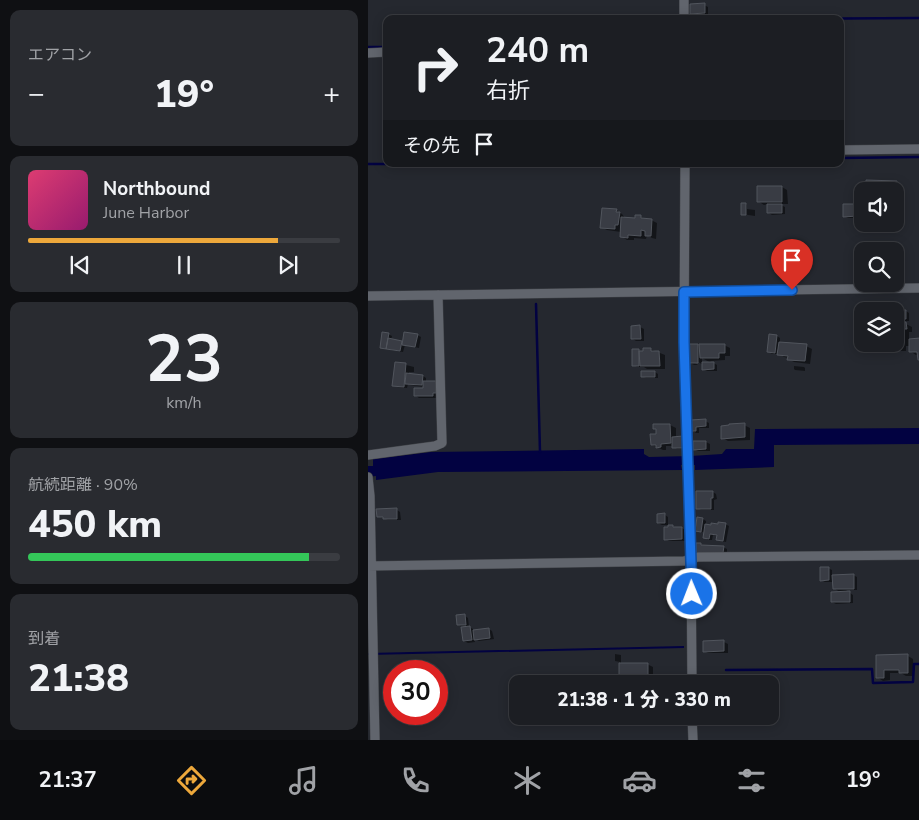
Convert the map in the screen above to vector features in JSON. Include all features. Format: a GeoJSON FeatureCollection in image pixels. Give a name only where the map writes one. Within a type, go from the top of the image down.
{"type":"FeatureCollection","features":[{"type":"Feature","properties":{"kind":"street"},"geometry":{"type":"LineString","coordinates":[[684,0],[684,15]]}},
{"type":"Feature","properties":{"kind":"street"},"geometry":{"type":"LineString","coordinates":[[368,53],[383,52]]}},
{"type":"Feature","properties":{"kind":"street"},"geometry":{"type":"LineString","coordinates":[[844,150],[920,149]]}},
{"type":"Feature","properties":{"kind":"street"},"geometry":{"type":"LineString","coordinates":[[685,167],[684,342],[691,559],[692,675]]}},
{"type":"Feature","properties":{"kind":"street"},"geometry":{"type":"LineString","coordinates":[[368,296],[920,288]]}},
{"type":"Feature","properties":{"kind":"street"},"geometry":{"type":"LineString","coordinates":[[368,455],[435,446],[442,443],[438,295]]}},
{"type":"Feature","properties":{"kind":"street"},"geometry":{"type":"LineString","coordinates":[[368,478],[370,496],[375,740]]}},
{"type":"Feature","properties":{"kind":"street"},"geometry":{"type":"LineString","coordinates":[[370,566],[684,561],[698,557],[920,554]]}},
{"type":"Feature","properties":{"kind":"street"},"geometry":{"type":"LineString","coordinates":[[692,725],[693,740]]}},
{"type":"Feature","properties":{"kind":"shaded area"},"geometry":{"type":"Polygon","coordinates":[[[919,428],[919,444],[774,445],[774,467],[695,470],[695,465],[681,465],[682,470],[438,472],[376,480],[376,476],[368,477],[368,466],[373,466],[373,459],[431,452],[644,449],[644,454],[649,457],[691,456],[722,454],[726,449],[754,449],[755,429],[919,428]]]}},
{"type":"Feature","properties":{"kind":"shaded area"},"geometry":{"type":"Polygon","coordinates":[[[684,646],[684,648],[368,655],[368,653],[684,646]]]}},
{"type":"Feature","properties":{"kind":"building"},"geometry":{"type":"Polygon","coordinates":[[[705,3],[705,13],[690,14],[690,4],[705,3]]]}},
{"type":"Feature","properties":{"kind":"building"},"geometry":{"type":"Polygon","coordinates":[[[866,180],[897,181],[897,182],[866,182],[866,180]]]}},
{"type":"Feature","properties":{"kind":"building"},"geometry":{"type":"Polygon","coordinates":[[[757,186],[782,186],[782,202],[757,202],[757,186]]]}},
{"type":"Feature","properties":{"kind":"building"},"geometry":{"type":"Polygon","coordinates":[[[741,203],[746,203],[746,215],[741,215],[741,203]]]}},
{"type":"Feature","properties":{"kind":"building"},"geometry":{"type":"Polygon","coordinates":[[[767,204],[782,204],[782,213],[767,213],[767,204]]]}},
{"type":"Feature","properties":{"kind":"building"},"geometry":{"type":"Polygon","coordinates":[[[843,204],[854,204],[854,216],[843,217],[843,204]]]}},
{"type":"Feature","properties":{"kind":"building"},"geometry":{"type":"Polygon","coordinates":[[[602,208],[617,209],[616,212],[620,212],[618,225],[615,225],[615,229],[600,228],[602,208]]]}},
{"type":"Feature","properties":{"kind":"building"},"geometry":{"type":"Polygon","coordinates":[[[635,215],[641,215],[641,218],[652,219],[651,236],[645,236],[645,231],[641,230],[641,236],[628,235],[628,238],[620,237],[621,217],[635,218],[635,215]]]}},
{"type":"Feature","properties":{"kind":"building"},"geometry":{"type":"Polygon","coordinates":[[[904,310],[906,310],[906,319],[904,319],[904,310]]]}},
{"type":"Feature","properties":{"kind":"building"},"geometry":{"type":"Polygon","coordinates":[[[904,322],[906,322],[907,329],[904,329],[904,322]]]}},
{"type":"Feature","properties":{"kind":"building"},"geometry":{"type":"Polygon","coordinates":[[[640,325],[641,339],[631,339],[631,326],[640,325]]]}},
{"type":"Feature","properties":{"kind":"building"},"geometry":{"type":"Polygon","coordinates":[[[382,332],[389,333],[386,349],[380,348],[382,332]]]}},
{"type":"Feature","properties":{"kind":"building"},"geometry":{"type":"Polygon","coordinates":[[[404,332],[418,334],[415,347],[402,345],[404,332]]]}},
{"type":"Feature","properties":{"kind":"building"},"geometry":{"type":"Polygon","coordinates":[[[769,334],[777,335],[775,353],[767,352],[769,334]]]}},
{"type":"Feature","properties":{"kind":"building"},"geometry":{"type":"Polygon","coordinates":[[[388,338],[402,341],[400,351],[386,349],[388,338]]]}},
{"type":"Feature","properties":{"kind":"building"},"geometry":{"type":"Polygon","coordinates":[[[920,338],[920,360],[918,360],[917,352],[909,352],[909,339],[920,338]]]}},
{"type":"Feature","properties":{"kind":"building"},"geometry":{"type":"Polygon","coordinates":[[[779,342],[807,344],[805,361],[787,360],[788,356],[777,355],[779,342]]]}},
{"type":"Feature","properties":{"kind":"building"},"geometry":{"type":"Polygon","coordinates":[[[689,344],[698,344],[698,363],[689,363],[689,344]]]}},
{"type":"Feature","properties":{"kind":"building"},"geometry":{"type":"Polygon","coordinates":[[[699,344],[725,344],[725,353],[719,353],[719,358],[700,358],[699,344]]]}},
{"type":"Feature","properties":{"kind":"building"},"geometry":{"type":"Polygon","coordinates":[[[643,348],[659,351],[660,366],[640,366],[639,351],[643,351],[643,348]]]}},
{"type":"Feature","properties":{"kind":"building"},"geometry":{"type":"Polygon","coordinates":[[[632,349],[639,349],[639,366],[632,366],[632,349]]]}},
{"type":"Feature","properties":{"kind":"building"},"geometry":{"type":"Polygon","coordinates":[[[395,362],[406,363],[404,387],[392,386],[395,362]]]}},
{"type":"Feature","properties":{"kind":"building"},"geometry":{"type":"Polygon","coordinates":[[[702,362],[714,362],[714,369],[702,370],[702,362]]]}},
{"type":"Feature","properties":{"kind":"building"},"geometry":{"type":"Polygon","coordinates":[[[641,371],[655,371],[655,377],[641,377],[641,371]]]}},
{"type":"Feature","properties":{"kind":"building"},"geometry":{"type":"Polygon","coordinates":[[[406,373],[423,375],[422,385],[405,384],[406,373]]]}},
{"type":"Feature","properties":{"kind":"building"},"geometry":{"type":"Polygon","coordinates":[[[423,381],[436,381],[436,393],[433,393],[433,396],[414,396],[414,388],[423,388],[423,381]]]}},
{"type":"Feature","properties":{"kind":"building"},"geometry":{"type":"Polygon","coordinates":[[[706,419],[706,426],[696,427],[696,431],[691,431],[691,420],[706,419]]]}},
{"type":"Feature","properties":{"kind":"building"},"geometry":{"type":"Polygon","coordinates":[[[745,423],[745,437],[721,439],[721,426],[745,423]]]}},
{"type":"Feature","properties":{"kind":"building"},"geometry":{"type":"Polygon","coordinates":[[[653,424],[670,424],[671,443],[661,444],[661,447],[656,448],[656,445],[651,445],[650,434],[656,434],[653,424]]]}},
{"type":"Feature","properties":{"kind":"building"},"geometry":{"type":"Polygon","coordinates":[[[683,436],[683,448],[672,448],[672,437],[683,436]]]}},
{"type":"Feature","properties":{"kind":"building"},"geometry":{"type":"Polygon","coordinates":[[[693,441],[706,441],[706,449],[693,450],[693,441]]]}},
{"type":"Feature","properties":{"kind":"building"},"geometry":{"type":"Polygon","coordinates":[[[696,491],[713,491],[711,509],[696,509],[696,491]]]}},
{"type":"Feature","properties":{"kind":"building"},"geometry":{"type":"Polygon","coordinates":[[[397,508],[397,519],[377,517],[376,509],[397,508]]]}},
{"type":"Feature","properties":{"kind":"building"},"geometry":{"type":"Polygon","coordinates":[[[665,513],[665,523],[657,523],[657,514],[665,513]]]}},
{"type":"Feature","properties":{"kind":"building"},"geometry":{"type":"Polygon","coordinates":[[[697,517],[703,518],[701,532],[695,531],[697,517]]]}},
{"type":"Feature","properties":{"kind":"building"},"geometry":{"type":"Polygon","coordinates":[[[718,522],[726,523],[723,541],[716,540],[717,535],[710,534],[709,539],[703,538],[705,524],[718,524],[718,522]]]}},
{"type":"Feature","properties":{"kind":"building"},"geometry":{"type":"Polygon","coordinates":[[[668,525],[682,527],[682,539],[664,540],[664,527],[668,527],[668,525]]]}},
{"type":"Feature","properties":{"kind":"building"},"geometry":{"type":"Polygon","coordinates":[[[696,543],[724,546],[723,553],[696,553],[696,543]]]}},
{"type":"Feature","properties":{"kind":"building"},"geometry":{"type":"Polygon","coordinates":[[[820,567],[829,567],[829,580],[820,581],[820,567]]]}},
{"type":"Feature","properties":{"kind":"building"},"geometry":{"type":"Polygon","coordinates":[[[854,574],[854,589],[833,589],[832,575],[854,574]]]}},
{"type":"Feature","properties":{"kind":"building"},"geometry":{"type":"Polygon","coordinates":[[[850,591],[850,602],[831,602],[831,592],[850,591]]]}},
{"type":"Feature","properties":{"kind":"building"},"geometry":{"type":"Polygon","coordinates":[[[465,614],[466,625],[457,625],[456,615],[465,614]]]}},
{"type":"Feature","properties":{"kind":"building"},"geometry":{"type":"Polygon","coordinates":[[[470,626],[472,640],[463,641],[461,627],[470,626]]]}},
{"type":"Feature","properties":{"kind":"building"},"geometry":{"type":"Polygon","coordinates":[[[489,628],[490,638],[474,640],[473,630],[489,628]]]}},
{"type":"Feature","properties":{"kind":"building"},"geometry":{"type":"Polygon","coordinates":[[[724,640],[724,651],[703,652],[703,641],[724,640]]]}},
{"type":"Feature","properties":{"kind":"building"},"geometry":{"type":"Polygon","coordinates":[[[908,654],[908,673],[899,673],[899,670],[884,670],[884,678],[876,678],[876,655],[908,654]]]}},
{"type":"Feature","properties":{"kind":"building"},"geometry":{"type":"Polygon","coordinates":[[[619,663],[648,663],[648,675],[619,675],[619,663]]]}},
{"type":"Feature","properties":{"kind":"waterway"},"geometry":{"type":"LineString","coordinates":[[844,19],[920,18]]}},
{"type":"Feature","properties":{"kind":"waterway"},"geometry":{"type":"LineString","coordinates":[[368,47],[383,47]]}},
{"type":"Feature","properties":{"kind":"waterway"},"geometry":{"type":"LineString","coordinates":[[844,158],[920,157]]}},
{"type":"Feature","properties":{"kind":"waterway"},"geometry":{"type":"LineString","coordinates":[[368,164],[383,164]]}},
{"type":"Feature","properties":{"kind":"waterway"},"geometry":{"type":"LineString","coordinates":[[536,304],[540,452]]}},
{"type":"Feature","properties":{"kind":"waterway"},"geometry":{"type":"LineString","coordinates":[[726,670],[872,669],[873,683],[913,682],[914,664],[920,664]]}},
{"type":"Feature","properties":{"kind":"route"},"geometry":{"type":"LineString","coordinates":[[692,594],[684,292],[792,290]]}}]}
